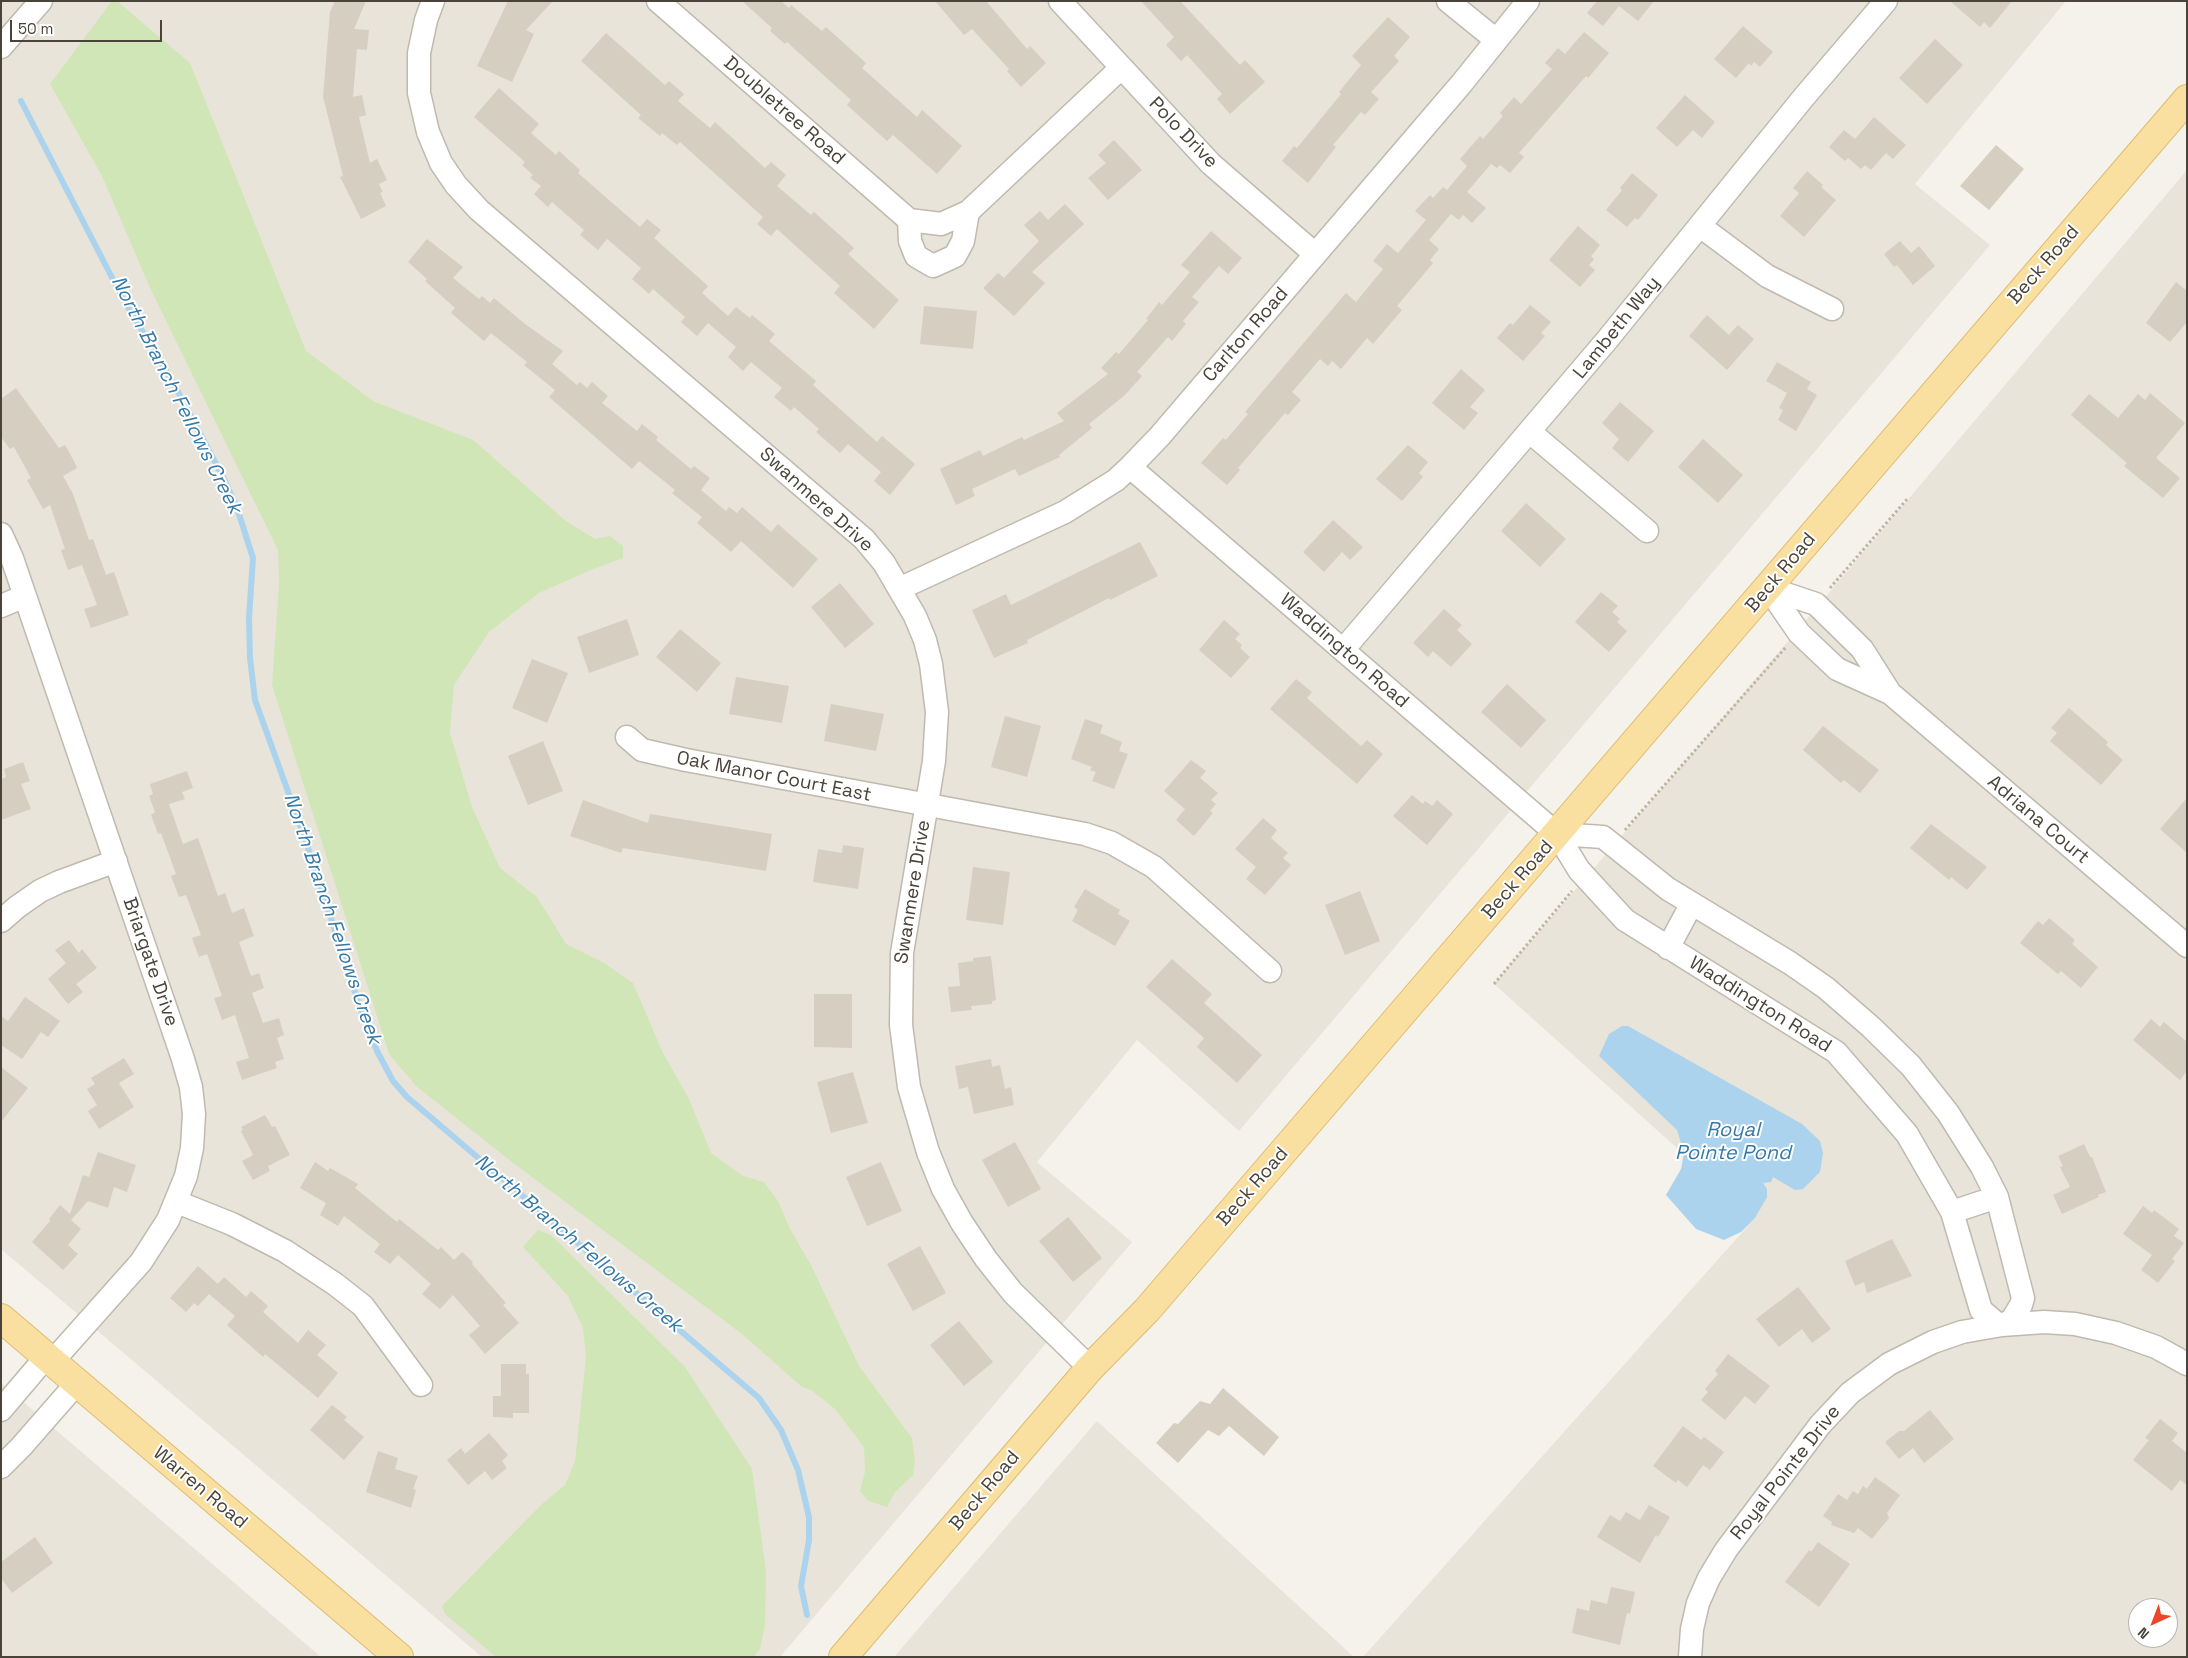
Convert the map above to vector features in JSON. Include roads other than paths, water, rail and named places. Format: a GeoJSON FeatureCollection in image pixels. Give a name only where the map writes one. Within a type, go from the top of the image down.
{"type":"FeatureCollection","features":[{"type":"Feature","properties":{"kind":"main road","name":"Beck Road"},"geometry":{"type":"LineString","coordinates":[[843,1657],[1090,1368],[1153,1303],[2187,100]]}},
{"type":"Feature","properties":{"kind":"main road","name":"Warren Road"},"geometry":{"type":"LineString","coordinates":[[1,1318],[398,1657]]}},
{"type":"Feature","properties":{"kind":"street"},"geometry":{"type":"LineString","coordinates":[[1,47],[41,1]]}},
{"type":"Feature","properties":{"kind":"street","name":"Swanmere Drive"},"geometry":{"type":"LineString","coordinates":[[433,1],[426,20],[419,53],[419,93],[428,132],[442,163],[456,185],[479,210],[864,539],[901,588],[925,640],[935,688],[936,737],[902,953],[900,984],[904,1056],[918,1124],[944,1188],[962,1223],[986,1259],[1030,1311],[1090,1368]]}},
{"type":"Feature","properties":{"kind":"street","name":"Doubletree Road"},"geometry":{"type":"LineString","coordinates":[[658,1],[909,220]]}},
{"type":"Feature","properties":{"kind":"street","name":"Polo Drive"},"geometry":{"type":"LineString","coordinates":[[1060,1],[1211,164],[1315,254]]}},
{"type":"Feature","properties":{"kind":"street"},"geometry":{"type":"LineString","coordinates":[[1448,1],[1496,40]]}},
{"type":"Feature","properties":{"kind":"street","name":"Carlton Road"},"geometry":{"type":"LineString","coordinates":[[901,588],[1065,512],[1116,480],[1130,467],[1315,254],[1528,1]]}},
{"type":"Feature","properties":{"kind":"street","name":"Lambeth Way"},"geometry":{"type":"LineString","coordinates":[[1343,650],[1530,432],[1804,97],[1886,1]]}},
{"type":"Feature","properties":{"kind":"street"},"geometry":{"type":"LineString","coordinates":[[968,212],[963,241],[956,256],[933,266],[916,256],[910,242],[909,220],[941,224],[968,212],[1121,68]]}},
{"type":"Feature","properties":{"kind":"street"},"geometry":{"type":"LineString","coordinates":[[1700,226],[1768,276],[1832,310]]}},
{"type":"Feature","properties":{"kind":"street"},"geometry":{"type":"LineString","coordinates":[[1530,432],[1647,531]]}},
{"type":"Feature","properties":{"kind":"street","name":"Waddington Road"},"geometry":{"type":"LineString","coordinates":[[1130,467],[1557,834],[1584,876],[1625,920],[1836,1052],[1907,1134],[1952,1212],[1981,1310],[1987,1317],[2002,1325]]}},
{"type":"Feature","properties":{"kind":"street","name":"Briargate Drive"},"geometry":{"type":"LineString","coordinates":[[1,534],[25,596],[183,1059],[194,1114],[192,1148],[186,1176],[177,1202],[141,1262],[1,1410]]}},
{"type":"Feature","properties":{"kind":"street","name":"Adriana Court"},"geometry":{"type":"LineString","coordinates":[[1768,588],[1816,604],[1862,649],[1890,693]]}},
{"type":"Feature","properties":{"kind":"street","name":"Adriana Court"},"geometry":{"type":"LineString","coordinates":[[1768,588],[1799,633],[1837,669],[1890,693],[2187,946]]}},
{"type":"Feature","properties":{"kind":"street"},"geometry":{"type":"LineString","coordinates":[[1,606],[25,596]]}},
{"type":"Feature","properties":{"kind":"street","name":"Oak Manor Court East"},"geometry":{"type":"LineString","coordinates":[[627,737],[642,750],[686,760],[1085,834],[1112,843],[1154,867],[1270,970]]}},
{"type":"Feature","properties":{"kind":"street"},"geometry":{"type":"LineString","coordinates":[[1557,834],[1603,837],[1691,905],[1790,963],[1826,988],[1871,1027],[1911,1066],[1948,1113],[1982,1167],[1997,1197],[2023,1298],[2036,1319],[2044,1322]]}},
{"type":"Feature","properties":{"kind":"street"},"geometry":{"type":"LineString","coordinates":[[1,921],[40,891],[59,882],[116,862]]}},
{"type":"Feature","properties":{"kind":"street","name":"Waddington Road"},"geometry":{"type":"LineString","coordinates":[[1668,948],[1691,905]]}},
{"type":"Feature","properties":{"kind":"street"},"geometry":{"type":"LineString","coordinates":[[1952,1212],[1997,1197]]}},
{"type":"Feature","properties":{"kind":"street"},"geometry":{"type":"LineString","coordinates":[[177,1202],[232,1224],[285,1251],[335,1284],[363,1306],[420,1385]]}},
{"type":"Feature","properties":{"kind":"street"},"geometry":{"type":"LineString","coordinates":[[2002,1325],[2012,1320],[2023,1298]]}},
{"type":"Feature","properties":{"kind":"street"},"geometry":{"type":"LineString","coordinates":[[1962,1332],[1969,1327],[1974,1319],[1978,1303]]}},
{"type":"Feature","properties":{"kind":"street","name":"Royal Pointe Drive"},"geometry":{"type":"LineString","coordinates":[[1690,1657],[1692,1629],[1698,1603],[1708,1578],[1726,1550],[1820,1425],[1850,1393],[1889,1364],[1933,1342],[1962,1332],[2002,1325],[2044,1322],[2075,1324],[2116,1332],[2156,1346],[2187,1364]]}},
{"type":"Feature","properties":{"kind":"street"},"geometry":{"type":"LineString","coordinates":[[1,1466],[21,1448],[77,1383]]}},
{"type":"Feature","properties":{"kind":"water","name":"Royal Pointe Pond"},"geometry":{"type":"Polygon","coordinates":[[[1622,1026],[1628,1026],[1802,1124],[1820,1141],[1823,1153],[1820,1172],[1803,1189],[1795,1190],[1773,1177],[1771,1182],[1763,1183],[1767,1189],[1767,1197],[1755,1218],[1741,1232],[1724,1240],[1696,1229],[1666,1195],[1681,1169],[1684,1153],[1677,1130],[1599,1056],[1609,1034],[1622,1026]]]}},
{"type":"Feature","properties":{"kind":"waterway","name":"North Branch Fellows Creek"},"geometry":{"type":"LineString","coordinates":[[21,101],[122,297],[176,388],[225,481],[237,508],[253,558],[249,618],[250,658],[255,700],[304,836],[362,1013],[377,1051],[393,1081],[407,1097],[759,1398],[781,1430],[798,1470],[809,1517],[809,1540],[801,1586],[807,1615]]}}]}
